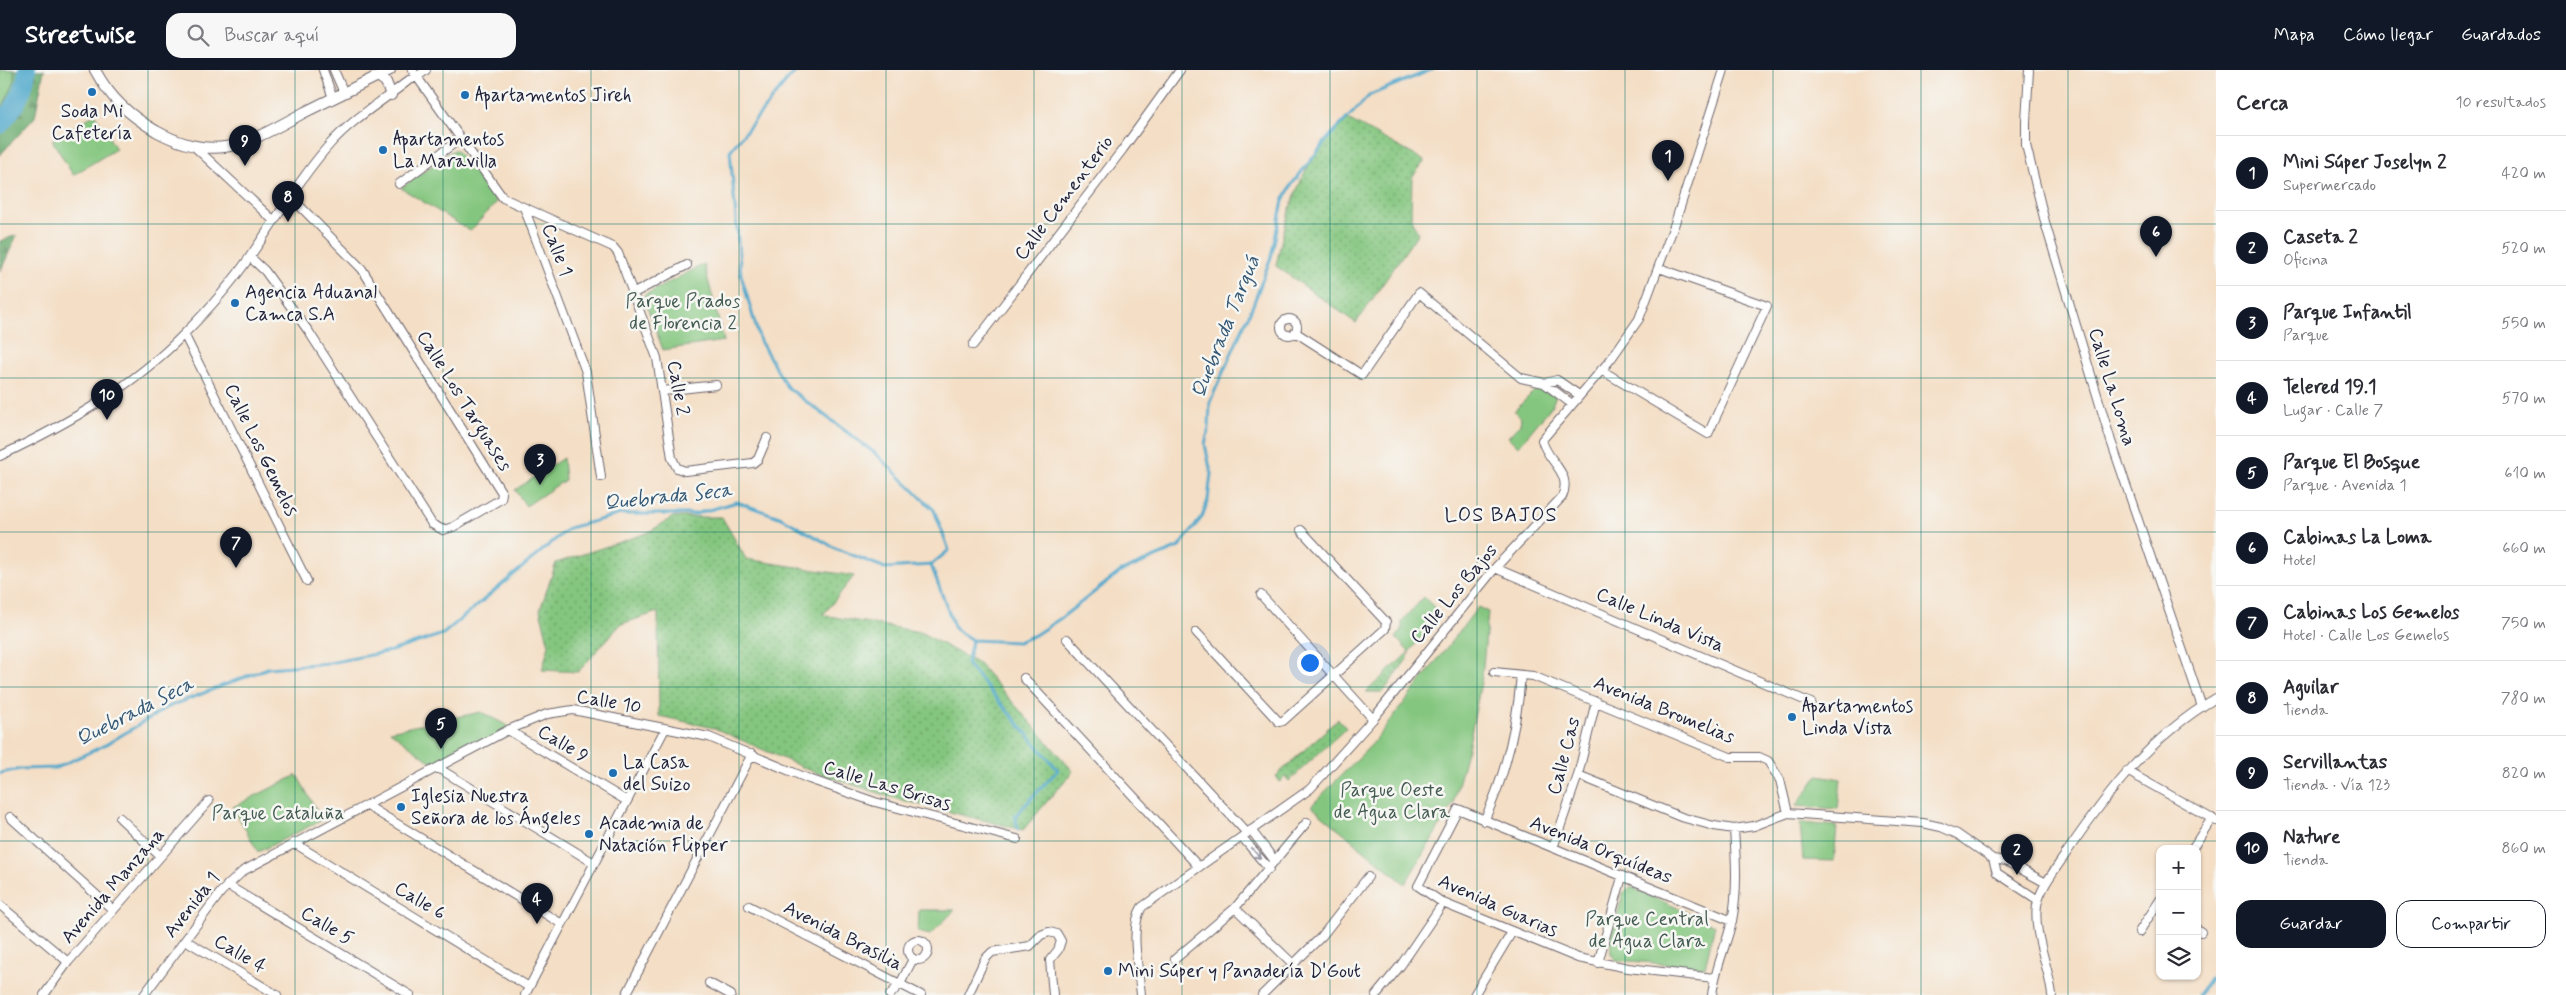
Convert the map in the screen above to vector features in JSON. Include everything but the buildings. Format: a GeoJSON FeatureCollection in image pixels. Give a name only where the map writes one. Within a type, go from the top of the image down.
{"type":"FeatureCollection","features":[{"type":"Feature","properties":{"kind":"main road"},"geometry":{"type":"LineString","coordinates":[[95,70],[116,101],[137,120],[163,135],[196,148],[234,146],[251,141],[390,70]]}},
{"type":"Feature","properties":{"kind":"main road"},"geometry":{"type":"LineString","coordinates":[[378,76],[386,82],[391,94]]}},
{"type":"Feature","properties":{"kind":"street"},"geometry":{"type":"LineString","coordinates":[[323,70],[333,98]]}},
{"type":"Feature","properties":{"kind":"street"},"geometry":{"type":"LineString","coordinates":[[334,70],[344,93]]}},
{"type":"Feature","properties":{"kind":"street","name":"Calle 1"},"geometry":{"type":"LineString","coordinates":[[412,70],[503,198],[525,210],[586,372],[601,476]]}},
{"type":"Feature","properties":{"kind":"street"},"geometry":{"type":"LineString","coordinates":[[0,456],[92,407],[159,357],[184,334],[223,292],[331,143],[351,124],[409,80],[426,70]]}},
{"type":"Feature","properties":{"kind":"street","name":"Calle Cementerio"},"geometry":{"type":"LineString","coordinates":[[973,345],[1123,149],[1180,70]]}},
{"type":"Feature","properties":{"kind":"street","name":"Calle Los Bajos"},"geometry":{"type":"LineString","coordinates":[[1141,995],[1136,930],[1137,916],[1146,904],[1310,789],[1373,719],[1495,568],[1562,497],[1565,484],[1563,475],[1542,440],[1629,336],[1639,319],[1659,268],[1724,70]]}},
{"type":"Feature","properties":{"kind":"street","name":"Calle La Loma"},"geometry":{"type":"LineString","coordinates":[[2029,70],[2026,145],[2046,226],[2111,441],[2202,706]]}},
{"type":"Feature","properties":{"kind":"street"},"geometry":{"type":"LineString","coordinates":[[399,184],[460,139]]}},
{"type":"Feature","properties":{"kind":"street"},"geometry":{"type":"LineString","coordinates":[[196,148],[274,221]]}},
{"type":"Feature","properties":{"kind":"street","name":"Calle Los Targuases"},"geometry":{"type":"LineString","coordinates":[[250,257],[265,271],[308,332],[432,524],[443,530],[453,527],[501,499],[502,493],[362,269],[291,197]]}},
{"type":"Feature","properties":{"kind":"street","name":"Calle 2"},"geometry":{"type":"LineString","coordinates":[[525,210],[563,224],[613,247],[618,253],[657,358],[672,458],[677,468],[686,471],[754,463],[758,460],[767,438]]}},
{"type":"Feature","properties":{"kind":"street"},"geometry":{"type":"LineString","coordinates":[[634,293],[687,265]]}},
{"type":"Feature","properties":{"kind":"street"},"geometry":{"type":"LineString","coordinates":[[1601,370],[1708,434],[1767,306],[1659,268]]}},
{"type":"Feature","properties":{"kind":"street"},"geometry":{"type":"LineString","coordinates":[[1295,332],[1362,375],[1419,293],[1521,378],[1544,383],[1558,380],[1579,395]]}},
{"type":"Feature","properties":{"kind":"street","name":"Calle Los Gemelos"},"geometry":{"type":"LineString","coordinates":[[184,334],[307,581]]}},
{"type":"Feature","properties":{"kind":"street"},"geometry":{"type":"LineString","coordinates":[[1544,383],[1572,404]]}},
{"type":"Feature","properties":{"kind":"street"},"geometry":{"type":"LineString","coordinates":[[663,391],[716,386]]}},
{"type":"Feature","properties":{"kind":"street"},"geometry":{"type":"LineString","coordinates":[[1196,632],[1279,722],[1283,721],[1335,676],[1387,626],[1386,622],[1301,530]]}},
{"type":"Feature","properties":{"kind":"street","name":"Calle Linda Vista"},"geometry":{"type":"LineString","coordinates":[[1495,568],[1811,703]]}},
{"type":"Feature","properties":{"kind":"street"},"geometry":{"type":"LineString","coordinates":[[1261,595],[1373,719]]}},
{"type":"Feature","properties":{"kind":"street"},"geometry":{"type":"LineString","coordinates":[[1067,639],[1247,833],[1276,860]]}},
{"type":"Feature","properties":{"kind":"street","name":"Avenida Bromelias"},"geometry":{"type":"LineString","coordinates":[[1494,672],[1533,676],[1730,757],[1759,757],[1768,762],[1780,780],[1788,813]]}},
{"type":"Feature","properties":{"kind":"street"},"geometry":{"type":"LineString","coordinates":[[1484,821],[1508,760],[1522,675]]}},
{"type":"Feature","properties":{"kind":"street"},"geometry":{"type":"LineString","coordinates":[[1024,678],[1199,867]]}},
{"type":"Feature","properties":{"kind":"street"},"geometry":{"type":"LineString","coordinates":[[2052,995],[2037,919],[2038,900],[2046,883],[2095,811],[2127,771],[2163,735],[2216,698]]}},
{"type":"Feature","properties":{"kind":"street","name":"Calle Cas"},"geometry":{"type":"LineString","coordinates":[[1553,848],[1578,775],[1596,701]]}},
{"type":"Feature","properties":{"kind":"street","name":"Calle 10"},"geometry":{"type":"LineString","coordinates":[[547,714],[574,710],[665,729]]}},
{"type":"Feature","properties":{"kind":"street","name":"Avenida 1"},"geometry":{"type":"LineString","coordinates":[[144,995],[227,885],[243,871],[294,842],[508,730],[547,714]]}},
{"type":"Feature","properties":{"kind":"street"},"geometry":{"type":"LineString","coordinates":[[525,995],[665,729]]}},
{"type":"Feature","properties":{"kind":"street","name":"Calle Las Brisas"},"geometry":{"type":"LineString","coordinates":[[665,729],[709,737],[809,779],[874,802],[1016,839]]}},
{"type":"Feature","properties":{"kind":"street","name":"Calle 9"},"geometry":{"type":"LineString","coordinates":[[508,730],[627,801]]}},
{"type":"Feature","properties":{"kind":"street"},"geometry":{"type":"LineString","coordinates":[[626,995],[752,754]]}},
{"type":"Feature","properties":{"kind":"street"},"geometry":{"type":"LineString","coordinates":[[438,768],[594,863]]}},
{"type":"Feature","properties":{"kind":"street"},"geometry":{"type":"LineString","coordinates":[[2127,771],[2214,819],[2195,845]]}},
{"type":"Feature","properties":{"kind":"street"},"geometry":{"type":"LineString","coordinates":[[1578,775],[1682,817],[1714,826],[1734,829],[1754,826],[1788,813],[1923,823],[1941,827],[1957,834],[1993,859],[2006,861],[2046,883]]}},
{"type":"Feature","properties":{"kind":"street","name":"Avenida Manzana"},"geometry":{"type":"LineString","coordinates":[[44,995],[68,962],[209,801]]}},
{"type":"Feature","properties":{"kind":"street"},"geometry":{"type":"LineString","coordinates":[[366,805],[562,924]]}},
{"type":"Feature","properties":{"kind":"street","name":"Avenida Orquídeas"},"geometry":{"type":"LineString","coordinates":[[1418,886],[1458,809],[1732,920]]}},
{"type":"Feature","properties":{"kind":"street"},"geometry":{"type":"LineString","coordinates":[[10,816],[113,910]]}},
{"type":"Feature","properties":{"kind":"street"},"geometry":{"type":"LineString","coordinates":[[120,818],[160,856]]}},
{"type":"Feature","properties":{"kind":"street"},"geometry":{"type":"LineString","coordinates":[[1175,958],[1235,908],[1307,822]]}},
{"type":"Feature","properties":{"kind":"street"},"geometry":{"type":"LineString","coordinates":[[1712,995],[1714,978],[1732,920],[1736,866],[1734,829]]}},
{"type":"Feature","properties":{"kind":"street"},"geometry":{"type":"LineString","coordinates":[[1247,833],[1269,869]]}},
{"type":"Feature","properties":{"kind":"street","name":"Calle 6"},"geometry":{"type":"LineString","coordinates":[[294,842],[529,987]]}},
{"type":"Feature","properties":{"kind":"street"},"geometry":{"type":"LineString","coordinates":[[1993,859],[1997,873],[2038,900]]}},
{"type":"Feature","properties":{"kind":"street"},"geometry":{"type":"LineString","coordinates":[[1262,995],[1294,966],[1322,936],[1368,877]]}},
{"type":"Feature","properties":{"kind":"street"},"geometry":{"type":"LineString","coordinates":[[1598,963],[1622,877]]}},
{"type":"Feature","properties":{"kind":"street","name":"Calle 5"},"geometry":{"type":"LineString","coordinates":[[227,885],[410,995]]}},
{"type":"Feature","properties":{"kind":"street","name":"Avenida Guarias"},"geometry":{"type":"LineString","coordinates":[[1418,886],[1443,903],[1578,958],[1598,963],[1714,978]]}},
{"type":"Feature","properties":{"kind":"street"},"geometry":{"type":"LineString","coordinates":[[1376,995],[1401,964],[1443,903]]}},
{"type":"Feature","properties":{"kind":"street"},"geometry":{"type":"LineString","coordinates":[[0,905],[68,962]]}},
{"type":"Feature","properties":{"kind":"street","name":"Avenida Brasilia"},"geometry":{"type":"LineString","coordinates":[[749,906],[921,995]]}},
{"type":"Feature","properties":{"kind":"street"},"geometry":{"type":"LineString","coordinates":[[2139,932],[2156,907]]}},
{"type":"Feature","properties":{"kind":"street"},"geometry":{"type":"LineString","coordinates":[[1235,908],[1294,966]]}},
{"type":"Feature","properties":{"kind":"street"},"geometry":{"type":"LineString","coordinates":[[1476,994],[1512,932]]}},
{"type":"Feature","properties":{"kind":"street"},"geometry":{"type":"LineString","coordinates":[[968,995],[985,960],[992,952],[1030,946],[1044,933],[1057,934],[1060,945],[1050,960],[1053,995]]}},
{"type":"Feature","properties":{"kind":"street","name":"Calle 4"},"geometry":{"type":"LineString","coordinates":[[185,940],[277,995]]}},
{"type":"Feature","properties":{"kind":"street"},"geometry":{"type":"LineString","coordinates":[[890,995],[900,984],[913,959]]}},
{"type":"Feature","properties":{"kind":"street"},"geometry":{"type":"LineString","coordinates":[[709,984],[732,995]]}},
{"type":"Feature","properties":{"kind":"street"},"geometry":{"type":"LineString","coordinates":[[898,995],[900,984]]}},
{"type":"Feature","properties":{"kind":"green space"},"geometry":{"type":"Polygon","coordinates":[[[0,70],[44,70],[35,117],[0,155],[0,70]]]}},
{"type":"Feature","properties":{"kind":"green space"},"geometry":{"type":"Polygon","coordinates":[[[0,70],[14,70],[14,83],[0,112],[0,70]]]}},
{"type":"Feature","properties":{"kind":"green space"},"geometry":{"type":"Polygon","coordinates":[[[95,114],[116,149],[73,175],[52,140],[95,114]]]}},
{"type":"Feature","properties":{"kind":"green space"},"geometry":{"type":"Polygon","coordinates":[[[1346,118],[1425,161],[1412,177],[1411,219],[1418,233],[1356,323],[1276,266],[1286,221],[1302,178],[1321,146],[1346,118]]]}},
{"type":"Feature","properties":{"kind":"green space"},"geometry":{"type":"Polygon","coordinates":[[[455,149],[497,202],[470,231],[401,188],[455,149]]]}},
{"type":"Feature","properties":{"kind":"green space"},"geometry":{"type":"Polygon","coordinates":[[[17,235],[1,270],[0,271],[0,241],[17,235]]]}},
{"type":"Feature","properties":{"kind":"green space","name":"Parque Prados de Florencia 2"},"geometry":{"type":"Polygon","coordinates":[[[704,264],[724,341],[663,350],[643,296],[704,264]]]}},
{"type":"Feature","properties":{"kind":"green space"},"geometry":{"type":"Polygon","coordinates":[[[1536,389],[1556,396],[1551,407],[1518,447],[1508,437],[1520,424],[1521,418],[1514,411],[1536,389]]]}},
{"type":"Feature","properties":{"kind":"green space"},"geometry":{"type":"Polygon","coordinates":[[[563,458],[565,480],[526,506],[515,490],[563,458]]]}},
{"type":"Feature","properties":{"kind":"green space"},"geometry":{"type":"Polygon","coordinates":[[[673,517],[722,517],[746,559],[854,576],[823,615],[920,632],[979,664],[1073,771],[1023,830],[897,799],[811,771],[714,728],[659,716],[658,612],[621,624],[578,672],[542,670],[549,645],[540,610],[556,563],[647,533],[673,517]]]}},
{"type":"Feature","properties":{"kind":"green space"},"geometry":{"type":"Polygon","coordinates":[[[1424,597],[1441,614],[1409,652],[1396,638],[1402,630],[1402,621],[1424,597]]]}},
{"type":"Feature","properties":{"kind":"green space","name":"Parque Oeste de Agua Clara"},"geometry":{"type":"Polygon","coordinates":[[[1478,607],[1488,612],[1482,677],[1469,744],[1453,804],[1405,884],[1311,806],[1373,743],[1478,607]]]}},
{"type":"Feature","properties":{"kind":"green space"},"geometry":{"type":"Polygon","coordinates":[[[1409,652],[1408,658],[1383,692],[1366,692],[1409,652]]]}},
{"type":"Feature","properties":{"kind":"green space"},"geometry":{"type":"Polygon","coordinates":[[[481,712],[512,728],[436,766],[390,731],[481,712]]]}},
{"type":"Feature","properties":{"kind":"green space"},"geometry":{"type":"Polygon","coordinates":[[[1338,719],[1346,728],[1289,781],[1285,777],[1280,782],[1276,776],[1338,719]]]}},
{"type":"Feature","properties":{"kind":"green space","name":"Parque Cataluña"},"geometry":{"type":"Polygon","coordinates":[[[297,775],[322,820],[258,852],[233,807],[297,775]]]}},
{"type":"Feature","properties":{"kind":"green space"},"geometry":{"type":"Polygon","coordinates":[[[1818,775],[1841,779],[1838,809],[1796,806],[1818,775]]]}},
{"type":"Feature","properties":{"kind":"green space"},"geometry":{"type":"Polygon","coordinates":[[[1800,823],[1837,826],[1834,861],[1803,860],[1800,823]]]}},
{"type":"Feature","properties":{"kind":"green space","name":"Parque Central de Agua Clara"},"geometry":{"type":"Polygon","coordinates":[[[1631,887],[1715,925],[1705,967],[1616,960],[1611,954],[1610,942],[1623,893],[1631,887]]]}},
{"type":"Feature","properties":{"kind":"green space"},"geometry":{"type":"Polygon","coordinates":[[[919,910],[955,910],[930,935],[918,932],[919,910]]]}},
{"type":"Feature","properties":{"kind":"waterway"},"geometry":{"type":"LineString","coordinates":[[0,125],[18,100],[24,86],[27,70]]}},
{"type":"Feature","properties":{"kind":"waterway","name":"Quebrada Seca"},"geometry":{"type":"LineString","coordinates":[[0,773],[21,769],[56,768],[107,744],[168,707],[268,668],[329,663],[391,651],[443,634],[569,528],[621,514],[695,514],[737,502],[782,518],[835,548],[885,568],[931,565],[949,550],[934,510],[876,454],[787,387],[760,341],[741,275],[730,151],[789,78],[798,70]]}},
{"type":"Feature","properties":{"kind":"waterway","name":"Quebrada Targuá"},"geometry":{"type":"LineString","coordinates":[[931,565],[955,629],[972,640],[1018,642],[1035,635],[1061,618],[1120,572],[1179,547],[1202,517],[1208,500],[1211,473],[1205,444],[1209,428],[1210,402],[1253,305],[1271,257],[1283,201],[1292,184],[1330,136],[1370,95],[1431,70]]}},
{"type":"Feature","properties":{"kind":"waterway"},"geometry":{"type":"LineString","coordinates":[[972,641],[967,664],[1058,770],[1015,816],[1018,829]]}},
{"type":"Feature","properties":{"kind":"waterway"},"geometry":{"type":"LineString","coordinates":[[2198,995],[2216,971]]}},
{"type":"Feature","properties":{"kind":"place","name":"Soda Mi Cafetería"},"geometry":{"type":"Point","coordinates":[92,92]}},
{"type":"Feature","properties":{"kind":"place","name":"Apartamentos Jireh"},"geometry":{"type":"Point","coordinates":[465,95]}},
{"type":"Feature","properties":{"kind":"place","name":"Apartamentos La Maravilla"},"geometry":{"type":"Point","coordinates":[383,150]}},
{"type":"Feature","properties":{"kind":"place","name":"Servillantas"},"geometry":{"type":"Point","coordinates":[245,166]}},
{"type":"Feature","properties":{"kind":"place","name":"Mini Súper Joselyn 2"},"geometry":{"type":"Point","coordinates":[1668,181]}},
{"type":"Feature","properties":{"kind":"place","name":"Aguilar"},"geometry":{"type":"Point","coordinates":[288,222]}},
{"type":"Feature","properties":{"kind":"place","name":"Cabinas La Loma"},"geometry":{"type":"Point","coordinates":[2156,257]}},
{"type":"Feature","properties":{"kind":"place","name":"Agencia Aduanal Camca S.A"},"geometry":{"type":"Point","coordinates":[235,303]}},
{"type":"Feature","properties":{"kind":"place","name":"Nature"},"geometry":{"type":"Point","coordinates":[107,420]}},
{"type":"Feature","properties":{"kind":"place","name":"Parque Infantil"},"geometry":{"type":"Point","coordinates":[540,485]}},
{"type":"Feature","properties":{"kind":"place","name":"Cabinas Los Gemelos"},"geometry":{"type":"Point","coordinates":[236,568]}},
{"type":"Feature","properties":{"kind":"place","name":"Apartamentos Linda Vista"},"geometry":{"type":"Point","coordinates":[1792,717]}},
{"type":"Feature","properties":{"kind":"place","name":"Parque El Bosque"},"geometry":{"type":"Point","coordinates":[441,749]}},
{"type":"Feature","properties":{"kind":"place","name":"La Casa del Suizo"},"geometry":{"type":"Point","coordinates":[613,773]}},
{"type":"Feature","properties":{"kind":"place","name":"Iglesia Nuestra Señora de los Ángeles"},"geometry":{"type":"Point","coordinates":[401,807]}},
{"type":"Feature","properties":{"kind":"place","name":"Academia de Natación Flipper"},"geometry":{"type":"Point","coordinates":[589,834]}},
{"type":"Feature","properties":{"kind":"place","name":"Caseta 2"},"geometry":{"type":"Point","coordinates":[2017,875]}},
{"type":"Feature","properties":{"kind":"place","name":"Telered 19.1"},"geometry":{"type":"Point","coordinates":[537,924]}},
{"type":"Feature","properties":{"kind":"place","name":"Mini Súper y Panadería D'Gout"},"geometry":{"type":"Point","coordinates":[1108,971]}},
{"type":"Feature","properties":{"kind":"district","name":"LOS BAJOS"},"geometry":{"type":"Point","coordinates":[1501,515]}}]}
